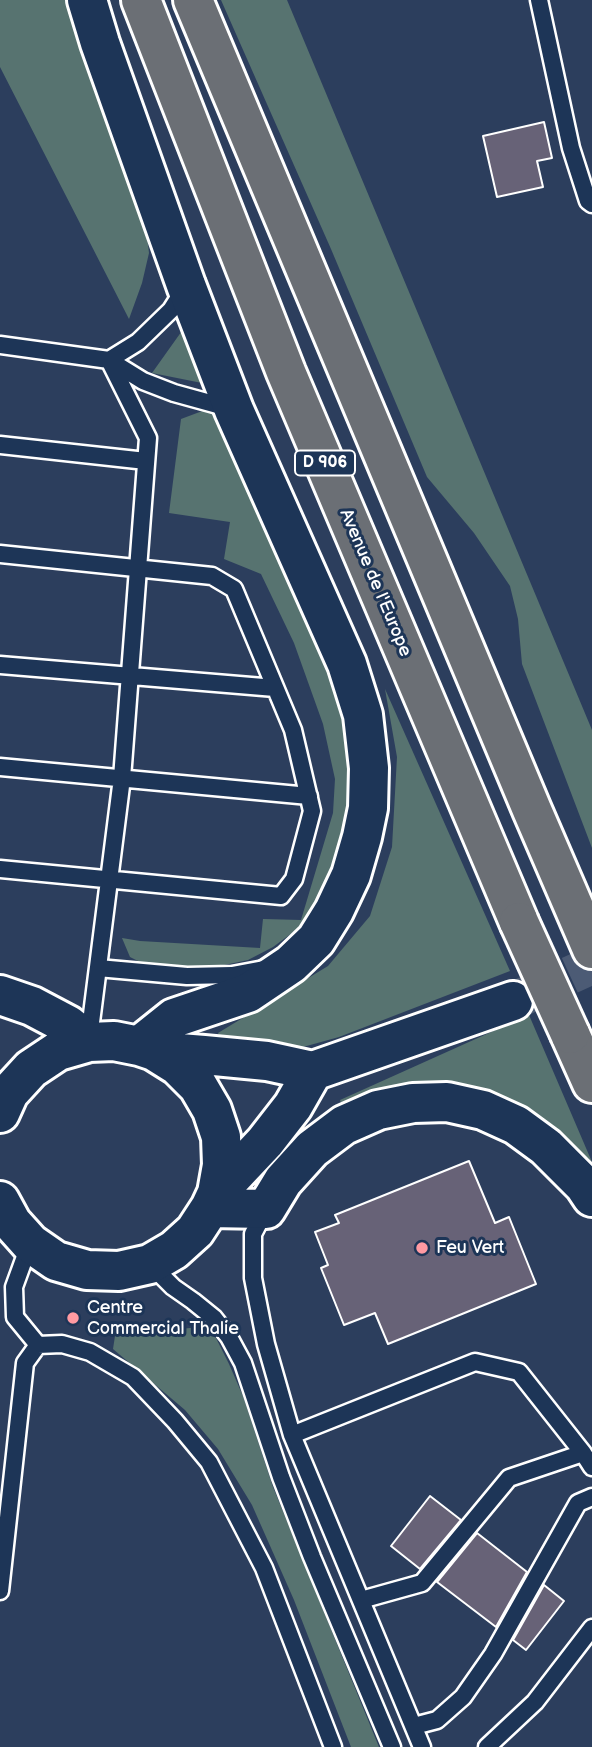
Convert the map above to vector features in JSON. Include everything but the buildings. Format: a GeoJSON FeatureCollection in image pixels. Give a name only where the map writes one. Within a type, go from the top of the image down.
{"type":"FeatureCollection","features":[{"type":"Feature","properties":{"kind":"main road","name":"Avenue de l'Europe"},"geometry":{"type":"LineString","coordinates":[[141,0],[286,372],[519,922],[592,1083]]}},
{"type":"Feature","properties":{"kind":"main road","name":"D 906"},"geometry":{"type":"LineString","coordinates":[[193,0],[587,935]]}},
{"type":"Feature","properties":{"kind":"street"},"geometry":{"type":"LineString","coordinates":[[87,0],[186,285],[234,410],[347,664],[363,715],[369,768],[368,808],[351,875],[316,940],[291,964],[248,993],[174,1018],[147,1049]]}},
{"type":"Feature","properties":{"kind":"street"},"geometry":{"type":"LineString","coordinates":[[0,995],[32,1006],[68,1025],[89,1042]]}},
{"type":"Feature","properties":{"kind":"street"},"geometry":{"type":"LineString","coordinates":[[0,1113],[9,1093],[30,1069],[58,1051],[89,1042],[114,1041],[147,1049],[267,1062],[313,1071],[513,1001]]}},
{"type":"Feature","properties":{"kind":"street"},"geometry":{"type":"LineString","coordinates":[[147,1049],[178,1066],[198,1086],[212,1110],[220,1137],[222,1165],[214,1200]]}},
{"type":"Feature","properties":{"kind":"street"},"geometry":{"type":"LineString","coordinates":[[0,1201],[12,1223],[30,1243],[57,1261],[87,1270],[119,1271],[150,1264],[174,1250],[195,1231],[214,1200],[293,1106],[313,1071]]}},
{"type":"Feature","properties":{"kind":"street"},"geometry":{"type":"LineString","coordinates":[[214,1200],[266,1209],[283,1181],[312,1149],[344,1125],[378,1110],[413,1103],[447,1102],[483,1110],[516,1125],[546,1147],[584,1185],[592,1197]]}},
{"type":"Feature","properties":{"kind":"lane"},"geometry":{"type":"LineString","coordinates":[[539,0],[571,148],[588,201],[592,204]]}},
{"type":"Feature","properties":{"kind":"lane"},"geometry":{"type":"LineString","coordinates":[[109,360],[138,342],[171,310],[186,285]]}},
{"type":"Feature","properties":{"kind":"lane"},"geometry":{"type":"LineString","coordinates":[[0,345],[109,360],[143,381],[234,410]]}},
{"type":"Feature","properties":{"kind":"lane"},"geometry":{"type":"LineString","coordinates":[[89,1042],[122,778],[148,438],[109,360]]}},
{"type":"Feature","properties":{"kind":"lane"},"geometry":{"type":"LineString","coordinates":[[0,445],[146,461]]}},
{"type":"Feature","properties":{"kind":"lane"},"geometry":{"type":"LineString","coordinates":[[0,554],[212,576],[234,589],[293,730],[312,811],[294,879],[281,896],[0,869]]}},
{"type":"Feature","properties":{"kind":"lane"},"geometry":{"type":"LineString","coordinates":[[0,665],[275,688]]}},
{"type":"Feature","properties":{"kind":"lane"},"geometry":{"type":"LineString","coordinates":[[0,768],[309,796]]}},
{"type":"Feature","properties":{"kind":"lane"},"geometry":{"type":"LineString","coordinates":[[98,968],[187,976],[232,975],[291,964]]}},
{"type":"Feature","properties":{"kind":"lane"},"geometry":{"type":"LineString","coordinates":[[266,1209],[253,1234],[253,1278],[265,1345],[292,1435],[422,1747]]}},
{"type":"Feature","properties":{"kind":"lane"},"geometry":{"type":"LineString","coordinates":[[30,1243],[14,1287],[15,1317],[38,1345]]}},
{"type":"Feature","properties":{"kind":"lane"},"geometry":{"type":"LineString","coordinates":[[150,1264],[173,1287],[214,1318],[229,1337],[243,1363],[286,1489],[392,1747]]}},
{"type":"Feature","properties":{"kind":"lane"},"geometry":{"type":"LineString","coordinates":[[0,1591],[25,1363],[38,1345],[62,1343],[90,1352],[133,1377],[209,1462],[264,1568],[333,1747]]}},
{"type":"Feature","properties":{"kind":"lane"},"geometry":{"type":"LineString","coordinates":[[292,1435],[475,1362],[519,1372],[588,1460],[509,1478],[422,1583],[361,1600]]}},
{"type":"Feature","properties":{"kind":"lane"},"geometry":{"type":"LineString","coordinates":[[414,1726],[437,1720],[463,1697],[494,1654],[578,1503],[592,1497]]}},
{"type":"Feature","properties":{"kind":"lane"},"geometry":{"type":"LineString","coordinates":[[487,1747],[535,1702],[592,1628]]}},
{"type":"Feature","properties":{"kind":"green space"},"geometry":{"type":"Polygon","coordinates":[[[0,0],[73,0],[145,218],[149,253],[129,319],[0,67],[0,0]]]}},
{"type":"Feature","properties":{"kind":"green space"},"geometry":{"type":"Polygon","coordinates":[[[221,0],[287,0],[592,730],[592,848],[522,664],[518,619],[510,586],[474,533],[427,477],[331,249],[221,0]]]}},
{"type":"Feature","properties":{"kind":"green space"},"geometry":{"type":"Polygon","coordinates":[[[189,321],[217,386],[152,373],[189,321]]]}},
{"type":"Feature","properties":{"kind":"green space"},"geometry":{"type":"Polygon","coordinates":[[[205,410],[233,424],[344,690],[351,742],[349,825],[324,899],[296,930],[273,947],[248,960],[215,967],[161,966],[130,957],[122,938],[260,948],[263,919],[301,920],[333,813],[335,779],[323,724],[294,643],[261,574],[224,559],[230,522],[169,513],[181,419],[205,410]]]}},
{"type":"Feature","properties":{"kind":"green space"},"geometry":{"type":"Polygon","coordinates":[[[385,689],[510,971],[339,1037],[285,1052],[222,1044],[218,1033],[328,966],[370,916],[392,847],[397,757],[385,689]]]}},
{"type":"Feature","properties":{"kind":"green space"},"geometry":{"type":"Polygon","coordinates":[[[529,1015],[592,1162],[547,1125],[343,1109],[340,1100],[529,1015]]]}},
{"type":"Feature","properties":{"kind":"green space"},"geometry":{"type":"Polygon","coordinates":[[[199,1327],[216,1338],[243,1396],[273,1487],[379,1747],[351,1747],[294,1600],[252,1505],[218,1449],[185,1410],[113,1349],[115,1336],[199,1327]]]}},
{"type":"Feature","properties":{"kind":"tunnel"},"geometry":{"type":"LineString","coordinates":[[518,999],[592,965]]}},
{"type":"Feature","properties":{"kind":"place","name":"Feu Vert"},"geometry":{"type":"Point","coordinates":[422,1248]}},
{"type":"Feature","properties":{"kind":"place","name":"Centre Commercial Thalie"},"geometry":{"type":"Point","coordinates":[73,1318]}}]}
